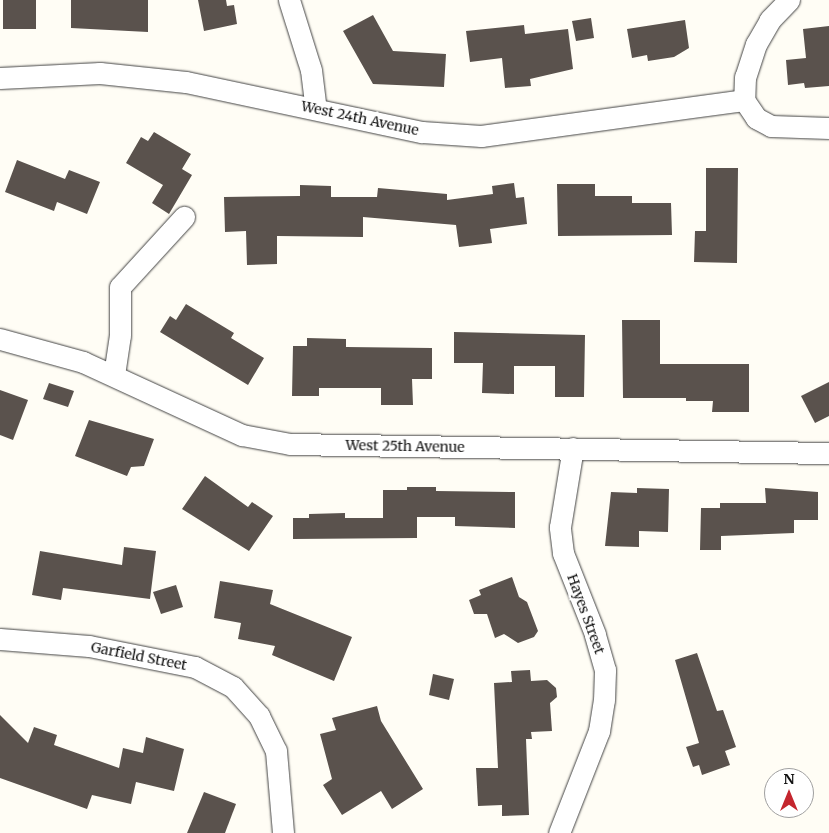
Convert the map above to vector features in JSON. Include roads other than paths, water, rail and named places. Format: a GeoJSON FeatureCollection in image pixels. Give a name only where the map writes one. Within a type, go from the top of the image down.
{"type":"FeatureCollection","features":[{"type":"Feature","properties":{"kind":"street"},"geometry":{"type":"LineString","coordinates":[[289,0],[311,70],[316,109]]}},
{"type":"Feature","properties":{"kind":"street"},"geometry":{"type":"LineString","coordinates":[[789,0],[756,44],[745,77],[744,100],[756,118],[771,126],[829,128]]}},
{"type":"Feature","properties":{"kind":"street","name":"West 24th Avenue"},"geometry":{"type":"LineString","coordinates":[[0,78],[71,74],[145,77],[237,91],[422,132],[481,136],[744,100]]}},
{"type":"Feature","properties":{"kind":"street"},"geometry":{"type":"LineString","coordinates":[[114,375],[120,335],[120,288],[184,217]]}},
{"type":"Feature","properties":{"kind":"street","name":"West 25th Avenue"},"geometry":{"type":"LineString","coordinates":[[0,339],[114,375],[242,435],[290,444],[829,453]]}},
{"type":"Feature","properties":{"kind":"street","name":"Hayes Street"},"geometry":{"type":"LineString","coordinates":[[559,833],[600,731],[604,700],[605,670],[595,634],[563,553],[560,527],[574,448]]}},
{"type":"Feature","properties":{"kind":"street","name":"Garfield Street"},"geometry":{"type":"LineString","coordinates":[[0,639],[89,646],[194,667],[233,687],[259,716],[276,752],[283,833]]}}]}
